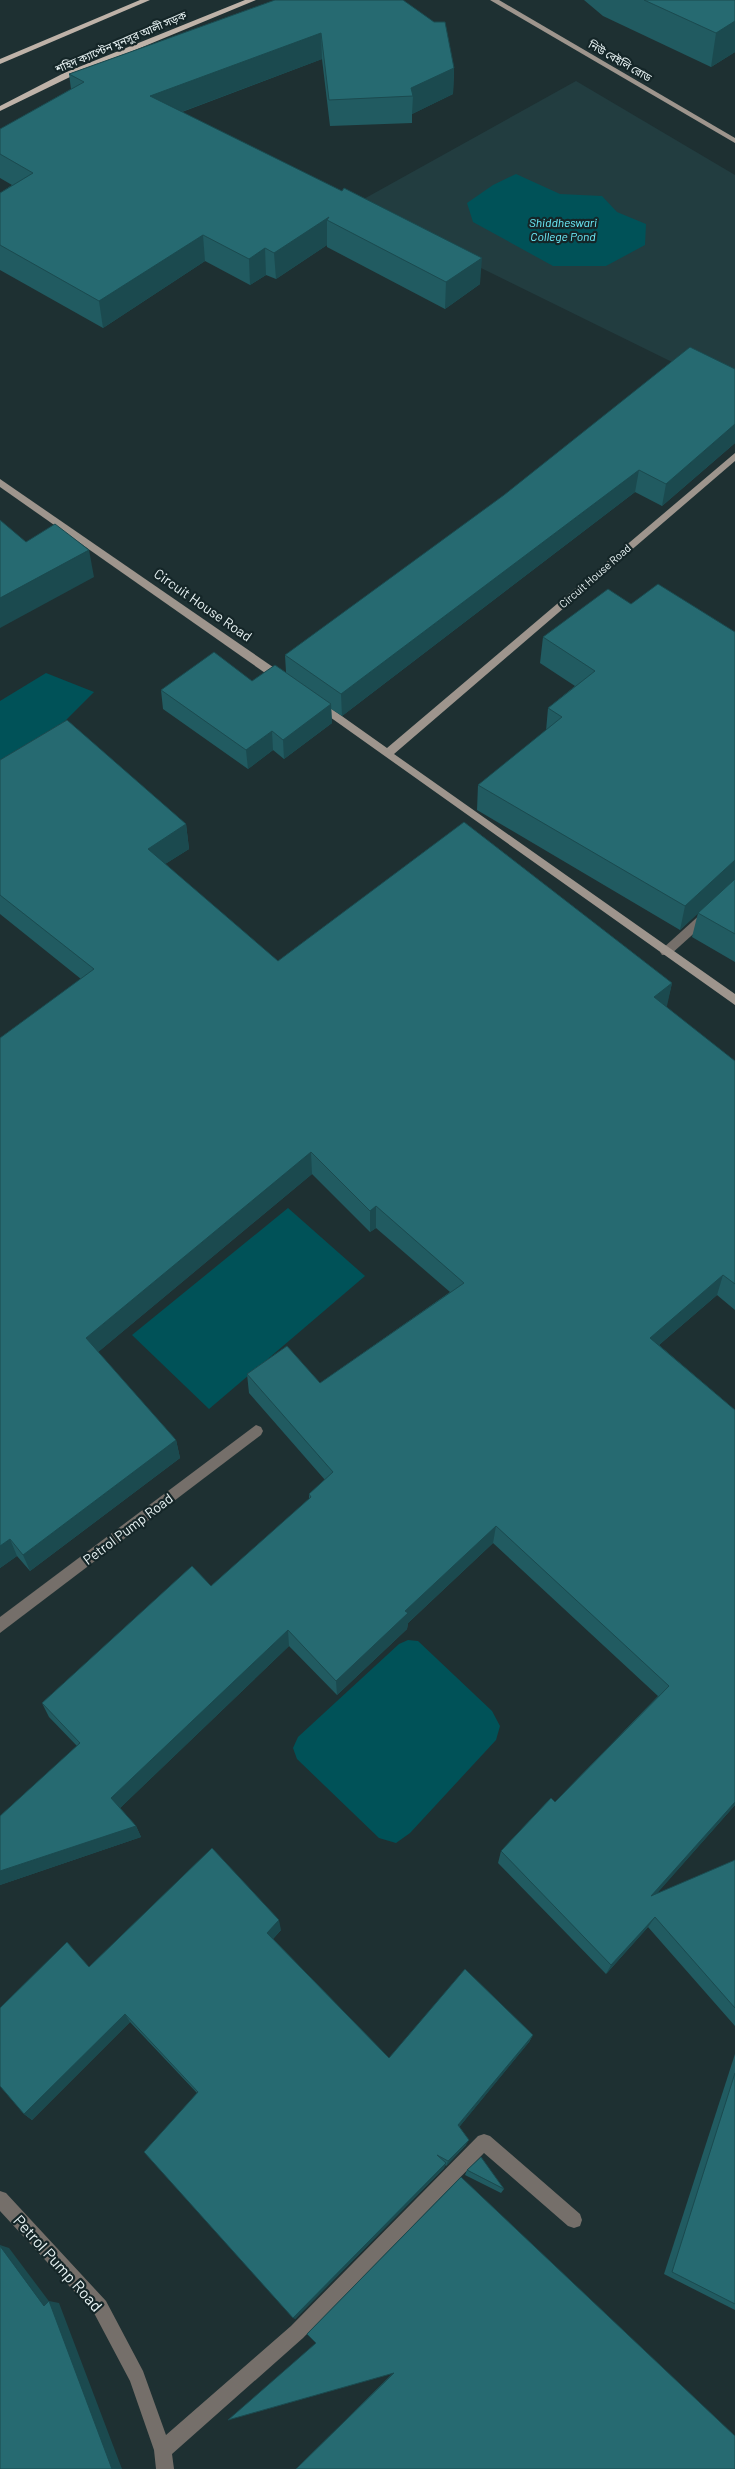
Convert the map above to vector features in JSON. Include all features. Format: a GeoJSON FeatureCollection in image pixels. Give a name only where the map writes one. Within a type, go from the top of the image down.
{"type":"FeatureCollection","features":[{"type":"Feature","properties":{"kind":"main road"},"geometry":{"type":"LineString","coordinates":[[0,62],[146,0]]}},
{"type":"Feature","properties":{"kind":"main road","name":"শহিদ ক্যাপ্টেন মুনসুর আলী সড়ক"},"geometry":{"type":"LineString","coordinates":[[0,109],[67,75],[252,0]]}},
{"type":"Feature","properties":{"kind":"street","name":"নিউ বেইলি রোড"},"geometry":{"type":"LineString","coordinates":[[494,0],[735,141]]}},
{"type":"Feature","properties":{"kind":"street","name":"Circuit House Road"},"geometry":{"type":"LineString","coordinates":[[387,754],[735,456]]}},
{"type":"Feature","properties":{"kind":"street","name":"Circuit House Road"},"geometry":{"type":"LineString","coordinates":[[0,482],[291,686]]}},
{"type":"Feature","properties":{"kind":"street"},"geometry":{"type":"LineString","coordinates":[[307,697],[735,1000]]}},
{"type":"Feature","properties":{"kind":"street"},"geometry":{"type":"LineString","coordinates":[[666,952],[716,906]]}},
{"type":"Feature","properties":{"kind":"street","name":"Petrol Pump Road"},"geometry":{"type":"LineString","coordinates":[[0,1626],[256,1431]]}},
{"type":"Feature","properties":{"kind":"street"},"geometry":{"type":"LineString","coordinates":[[163,2450],[297,2332],[484,2142],[574,2220]]}},
{"type":"Feature","properties":{"kind":"street","name":"Petrol Pump Road"},"geometry":{"type":"LineString","coordinates":[[0,2199],[100,2307],[137,2377],[163,2450],[165,2469]]}},
{"type":"Feature","properties":{"kind":"shaded area"},"geometry":{"type":"Polygon","coordinates":[[[576,81],[735,175],[735,393],[353,205],[576,81]]]}},
{"type":"Feature","properties":{"kind":"water","name":"Shiddheswari College Pond"},"geometry":{"type":"Polygon","coordinates":[[[516,174],[560,194],[602,196],[617,212],[646,224],[645,245],[606,266],[553,266],[473,222],[467,203],[493,185],[516,174]]]}},
{"type":"Feature","properties":{"kind":"water"},"geometry":{"type":"Polygon","coordinates":[[[46,673],[94,692],[38,748],[0,769],[0,701],[46,673]]]}},
{"type":"Feature","properties":{"kind":"water"},"geometry":{"type":"Polygon","coordinates":[[[288,1208],[365,1276],[209,1409],[132,1335],[288,1208]]]}},
{"type":"Feature","properties":{"kind":"water"},"geometry":{"type":"Polygon","coordinates":[[[408,1640],[418,1641],[492,1711],[500,1726],[496,1740],[410,1833],[396,1843],[379,1838],[297,1759],[293,1748],[298,1737],[399,1644],[408,1640]]]}},
{"type":"Feature","properties":{"kind":"building"},"geometry":{"type":"Polygon","coordinates":[[[275,0],[403,0],[434,22],[445,22],[454,68],[411,88],[413,96],[329,100],[321,33],[150,96],[342,191],[344,188],[482,258],[446,282],[327,220],[329,217],[274,253],[265,248],[249,259],[203,235],[99,301],[0,245],[0,193],[33,173],[0,154],[0,129],[84,82],[69,74],[275,0]]]}},
{"type":"Feature","properties":{"kind":"building"},"geometry":{"type":"Polygon","coordinates":[[[644,0],[735,0],[735,21],[716,33],[644,0]]]}},
{"type":"Feature","properties":{"kind":"building"},"geometry":{"type":"Polygon","coordinates":[[[690,347],[735,369],[735,424],[666,484],[639,470],[341,694],[285,655],[504,495],[690,347]]]}},
{"type":"Feature","properties":{"kind":"building"},"geometry":{"type":"Polygon","coordinates":[[[0,520],[26,542],[55,524],[89,550],[0,598],[0,520]]]}},
{"type":"Feature","properties":{"kind":"building"},"geometry":{"type":"Polygon","coordinates":[[[658,584],[735,632],[735,860],[685,906],[478,785],[562,717],[548,708],[595,671],[543,637],[608,589],[631,604],[658,584]]]}},
{"type":"Feature","properties":{"kind":"building"},"geometry":{"type":"Polygon","coordinates":[[[214,652],[252,681],[275,665],[331,704],[283,740],[272,731],[246,750],[161,690],[214,652]]]}},
{"type":"Feature","properties":{"kind":"building"},"geometry":{"type":"Polygon","coordinates":[[[67,720],[186,824],[148,849],[278,961],[464,822],[672,983],[654,997],[735,1061],[735,1284],[723,1275],[650,1338],[735,1410],[735,1802],[651,1896],[735,1860],[735,2008],[655,1917],[611,1965],[501,1851],[551,1798],[555,1802],[669,1686],[496,1526],[405,1611],[408,1613],[336,1681],[288,1630],[111,1798],[136,1826],[0,1871],[0,1816],[80,1743],[42,1703],[192,1566],[211,1586],[311,1497],[309,1494],[333,1472],[247,1374],[287,1346],[320,1383],[464,1283],[376,1206],[370,1211],[311,1152],[86,1338],[176,1440],[23,1555],[10,1539],[0,1546],[0,1038],[94,969],[0,895],[0,760],[67,720]]]}},
{"type":"Feature","properties":{"kind":"building"},"geometry":{"type":"Polygon","coordinates":[[[735,879],[735,934],[698,913],[735,879]]]}},
{"type":"Feature","properties":{"kind":"building"},"geometry":{"type":"Polygon","coordinates":[[[212,1848],[279,1920],[267,1933],[389,2058],[465,1969],[533,2035],[458,2125],[469,2140],[448,2161],[437,2155],[446,2163],[293,2318],[144,2152],[198,2092],[125,2014],[24,2114],[0,2086],[0,2008],[67,1942],[89,1967],[212,1848]]]}},
{"type":"Feature","properties":{"kind":"building"},"geometry":{"type":"Polygon","coordinates":[[[735,2073],[735,2304],[672,2272],[735,2073]]]}},
{"type":"Feature","properties":{"kind":"building"},"geometry":{"type":"Polygon","coordinates":[[[481,2157],[504,2189],[467,2170],[481,2157]]]}},
{"type":"Feature","properties":{"kind":"building"},"geometry":{"type":"Polygon","coordinates":[[[461,2177],[735,2436],[735,2469],[296,2469],[394,2373],[228,2420],[316,2343],[307,2334],[461,2177]]]}},
{"type":"Feature","properties":{"kind":"building"},"geometry":{"type":"Polygon","coordinates":[[[0,2246],[44,2306],[49,2301],[112,2469],[0,2469],[0,2246]]]}}]}
